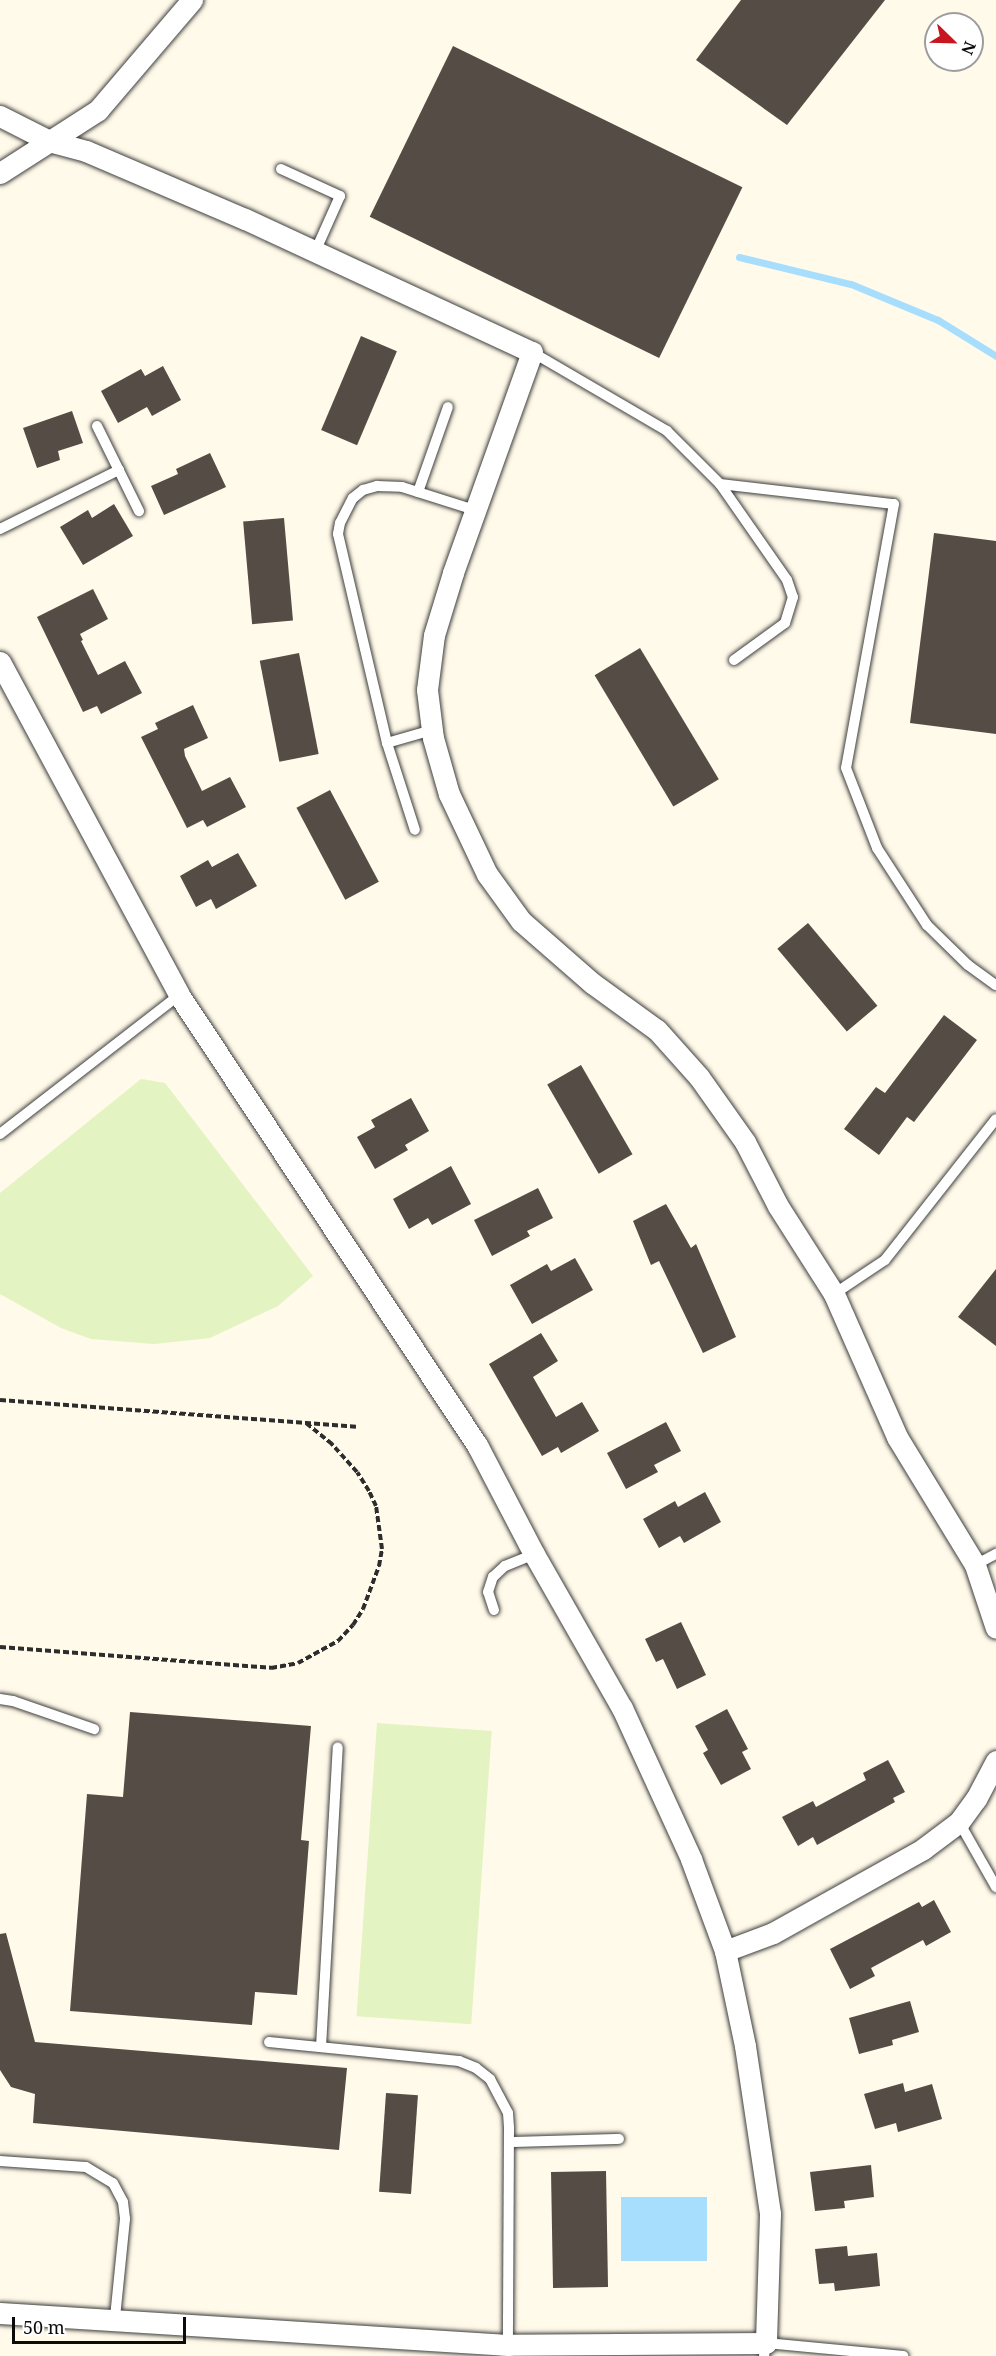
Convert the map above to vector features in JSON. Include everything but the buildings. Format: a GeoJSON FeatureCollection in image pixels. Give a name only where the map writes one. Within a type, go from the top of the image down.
{"type":"FeatureCollection","features":[{"type":"Feature","properties":{"kind":"street"},"geometry":{"type":"LineString","coordinates":[[0,173],[98,110],[192,0]]}},
{"type":"Feature","properties":{"kind":"street"},"geometry":{"type":"LineString","coordinates":[[0,116],[49,141],[86,151],[315,252],[532,352],[434,635],[427,690],[432,730],[448,794],[486,874],[520,921],[592,983],[657,1030],[699,1077],[745,1143],[778,1206],[834,1294],[897,1437],[975,1565],[996,1628]]}},
{"type":"Feature","properties":{"kind":"street"},"geometry":{"type":"LineString","coordinates":[[0,662],[179,995],[477,1445],[534,1554],[622,1708],[691,1859],[725,1952],[745,2046],[770,2214],[765,2350],[508,2345],[115,2318],[0,2313]]}},
{"type":"Feature","properties":{"kind":"street"},"geometry":{"type":"LineString","coordinates":[[725,1952],[773,1933],[923,1849],[959,1822],[976,1799],[996,1761]]}},
{"type":"Feature","properties":{"kind":"lane"},"geometry":{"type":"LineString","coordinates":[[281,169],[340,196],[315,252]]}},
{"type":"Feature","properties":{"kind":"lane"},"geometry":{"type":"LineString","coordinates":[[532,352],[667,432],[720,484],[787,580],[793,597],[785,623],[734,660]]}},
{"type":"Feature","properties":{"kind":"lane"},"geometry":{"type":"LineString","coordinates":[[418,492],[448,407]]}},
{"type":"Feature","properties":{"kind":"lane"},"geometry":{"type":"LineString","coordinates":[[97,426],[139,511]]}},
{"type":"Feature","properties":{"kind":"lane"},"geometry":{"type":"LineString","coordinates":[[0,529],[119,470]]}},
{"type":"Feature","properties":{"kind":"lane"},"geometry":{"type":"LineString","coordinates":[[720,484],[894,504],[846,768],[877,848],[927,925],[968,964],[996,985]]}},
{"type":"Feature","properties":{"kind":"lane"},"geometry":{"type":"LineString","coordinates":[[415,831],[387,743],[338,534],[345,511],[353,498],[363,490],[377,486],[402,488],[476,510]]}},
{"type":"Feature","properties":{"kind":"lane"},"geometry":{"type":"LineString","coordinates":[[387,743],[432,730]]}},
{"type":"Feature","properties":{"kind":"lane"},"geometry":{"type":"LineString","coordinates":[[0,1134],[179,995]]}},
{"type":"Feature","properties":{"kind":"lane"},"geometry":{"type":"LineString","coordinates":[[834,1294],[885,1260],[996,1119]]}},
{"type":"Feature","properties":{"kind":"lane"},"geometry":{"type":"LineString","coordinates":[[494,1610],[488,1592],[493,1578],[505,1566],[534,1554]]}},
{"type":"Feature","properties":{"kind":"lane"},"geometry":{"type":"LineString","coordinates":[[975,1565],[996,1554]]}},
{"type":"Feature","properties":{"kind":"lane"},"geometry":{"type":"LineString","coordinates":[[0,1699],[13,1701],[94,1729]]}},
{"type":"Feature","properties":{"kind":"lane"},"geometry":{"type":"LineString","coordinates":[[321,2048],[338,1747]]}},
{"type":"Feature","properties":{"kind":"lane"},"geometry":{"type":"LineString","coordinates":[[959,1822],[996,1887]]}},
{"type":"Feature","properties":{"kind":"lane"},"geometry":{"type":"LineString","coordinates":[[269,2042],[459,2061],[476,2068],[490,2079],[508,2113],[510,2142],[508,2345]]}},
{"type":"Feature","properties":{"kind":"lane"},"geometry":{"type":"LineString","coordinates":[[510,2142],[619,2139]]}},
{"type":"Feature","properties":{"kind":"lane"},"geometry":{"type":"LineString","coordinates":[[0,2162],[86,2167],[113,2182],[123,2202],[125,2219],[115,2318]]}},
{"type":"Feature","properties":{"kind":"lane"},"geometry":{"type":"LineString","coordinates":[[765,2350],[903,2356]]}},
{"type":"Feature","properties":{"kind":"path"},"geometry":{"type":"LineString","coordinates":[[0,1400],[356,1427]]}},
{"type":"Feature","properties":{"kind":"path"},"geometry":{"type":"LineString","coordinates":[[0,1647],[271,1668],[298,1663],[338,1641],[353,1625],[363,1609],[376,1576],[382,1549],[376,1506],[357,1472],[332,1444],[306,1423]]}},
{"type":"Feature","properties":{"kind":"green space"},"geometry":{"type":"Polygon","coordinates":[[[141,1079],[165,1083],[313,1276],[278,1306],[210,1338],[154,1344],[91,1339],[61,1328],[0,1294],[0,1193],[141,1079]]]}},
{"type":"Feature","properties":{"kind":"green space"},"geometry":{"type":"Polygon","coordinates":[[[377,1723],[492,1731],[471,2024],[356,2016],[377,1723]]]}},
{"type":"Feature","properties":{"kind":"water"},"geometry":{"type":"Polygon","coordinates":[[[621,2197],[707,2197],[707,2261],[621,2261],[621,2197]]]}},
{"type":"Feature","properties":{"kind":"waterway"},"geometry":{"type":"LineString","coordinates":[[739,257],[851,284],[938,320],[996,356]]}}]}
